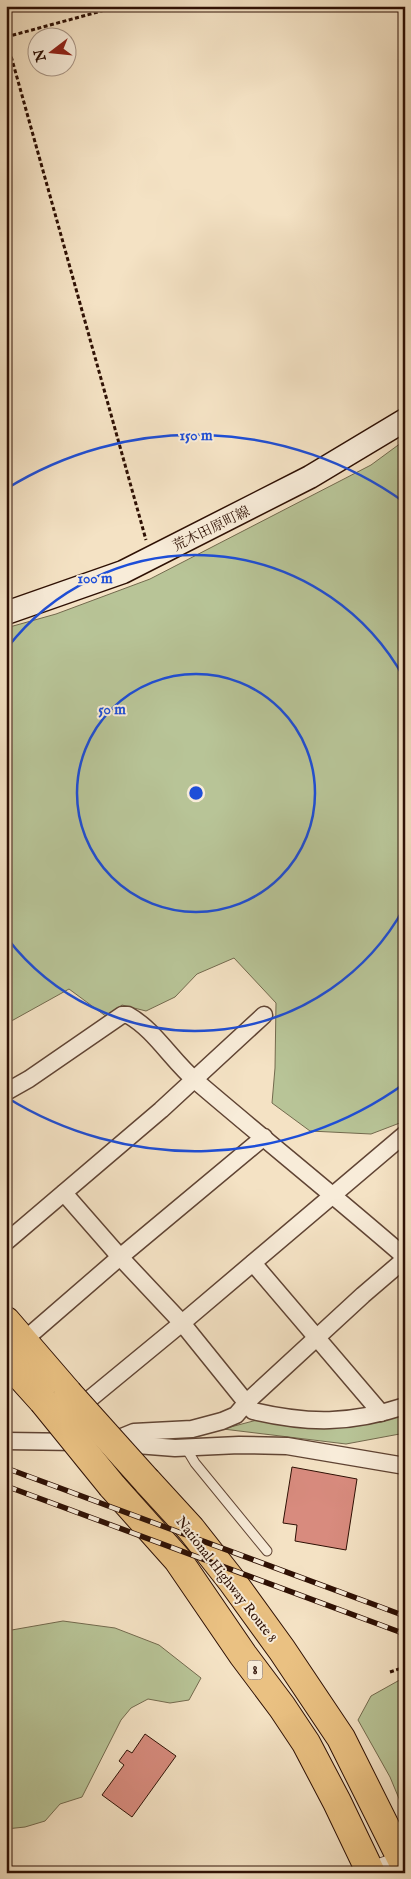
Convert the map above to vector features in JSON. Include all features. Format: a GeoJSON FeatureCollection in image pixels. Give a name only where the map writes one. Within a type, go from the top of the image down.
{"type":"FeatureCollection","features":[{"type":"Feature","properties":{"kind":"highway","name":"National Highway Route 8"},"geometry":{"type":"LineString","coordinates":[[12,1341],[74,1400],[190,1529],[220,1566],[282,1650],[341,1738],[404,1862]]}},
{"type":"Feature","properties":{"kind":"highway","name":"National Highway Route 8"},"geometry":{"type":"LineString","coordinates":[[12,1341],[43,1401],[112,1486],[178,1560],[243,1655],[282,1707],[315,1760],[371,1873]]}},
{"type":"Feature","properties":{"kind":"main road","name":"荒木田原町線"},"geometry":{"type":"LineString","coordinates":[[6,613],[123,572],[310,477],[405,420]]}},
{"type":"Feature","properties":{"kind":"street"},"geometry":{"type":"LineString","coordinates":[[6,1092],[29,1079],[122,1015],[128,1015],[143,1026],[194,1079],[300,1166],[405,1258],[362,1295],[246,1403],[236,1415],[192,1429],[134,1432],[107,1443]]}},
{"type":"Feature","properties":{"kind":"street"},"geometry":{"type":"LineString","coordinates":[[6,1242],[161,1110],[264,1015]]}},
{"type":"Feature","properties":{"kind":"street"},"geometry":{"type":"LineString","coordinates":[[74,1400],[182,1324],[405,1134]]}},
{"type":"Feature","properties":{"kind":"street"},"geometry":{"type":"LineString","coordinates":[[12,1341],[120,1257],[264,1137]]}},
{"type":"Feature","properties":{"kind":"street"},"geometry":{"type":"LineString","coordinates":[[64,1192],[120,1257],[182,1324],[253,1411],[301,1420],[353,1420],[405,1406]]}},
{"type":"Feature","properties":{"kind":"street"},"geometry":{"type":"LineString","coordinates":[[253,1263],[381,1413]]}},
{"type":"Feature","properties":{"kind":"street"},"geometry":{"type":"LineString","coordinates":[[6,1441],[107,1443],[186,1448],[239,1445],[287,1446],[405,1466]]}},
{"type":"Feature","properties":{"kind":"street"},"geometry":{"type":"LineString","coordinates":[[371,1873],[404,1862]]}},
{"type":"Feature","properties":{"kind":"lane"},"geometry":{"type":"LineString","coordinates":[[186,1448],[195,1463],[267,1551]]}},
{"type":"Feature","properties":{"kind":"path"},"geometry":{"type":"LineString","coordinates":[[120,6],[6,38],[150,558]]}},
{"type":"Feature","properties":{"kind":"path"},"geometry":{"type":"LineString","coordinates":[[390,1672],[405,1667]]}},
{"type":"Feature","properties":{"kind":"green space"},"geometry":{"type":"Polygon","coordinates":[[[405,440],[405,1121],[371,1134],[310,1131],[272,1103],[275,1068],[276,1003],[234,958],[197,974],[175,997],[146,1011],[122,1005],[107,1017],[69,989],[6,1024],[6,628],[56,614],[150,579],[371,465],[405,440]]]}},
{"type":"Feature","properties":{"kind":"green space"},"geometry":{"type":"Polygon","coordinates":[[[405,1411],[405,1433],[346,1444],[223,1429],[257,1420],[405,1411]]]}},
{"type":"Feature","properties":{"kind":"green space"},"geometry":{"type":"Polygon","coordinates":[[[63,1621],[115,1628],[159,1645],[201,1678],[189,1700],[170,1703],[148,1699],[131,1708],[121,1720],[82,1797],[60,1804],[45,1821],[25,1827],[6,1829],[6,1631],[63,1621]]]}},
{"type":"Feature","properties":{"kind":"green space"},"geometry":{"type":"Polygon","coordinates":[[[405,1677],[405,1813],[390,1777],[358,1720],[371,1696],[405,1677]]]}},
{"type":"Feature","properties":{"kind":"building"},"geometry":{"type":"Polygon","coordinates":[[[292,1467],[357,1479],[346,1550],[295,1541],[297,1525],[283,1523],[292,1467]]]}},
{"type":"Feature","properties":{"kind":"building"},"geometry":{"type":"Polygon","coordinates":[[[145,1734],[176,1756],[132,1817],[102,1795],[124,1765],[119,1761],[127,1750],[132,1753],[145,1734]]]}},
{"type":"Feature","properties":{"kind":"railway"},"geometry":{"type":"LineString","coordinates":[[6,1468],[405,1616]]}},
{"type":"Feature","properties":{"kind":"railway"},"geometry":{"type":"LineString","coordinates":[[6,1486],[405,1634]]}}]}
